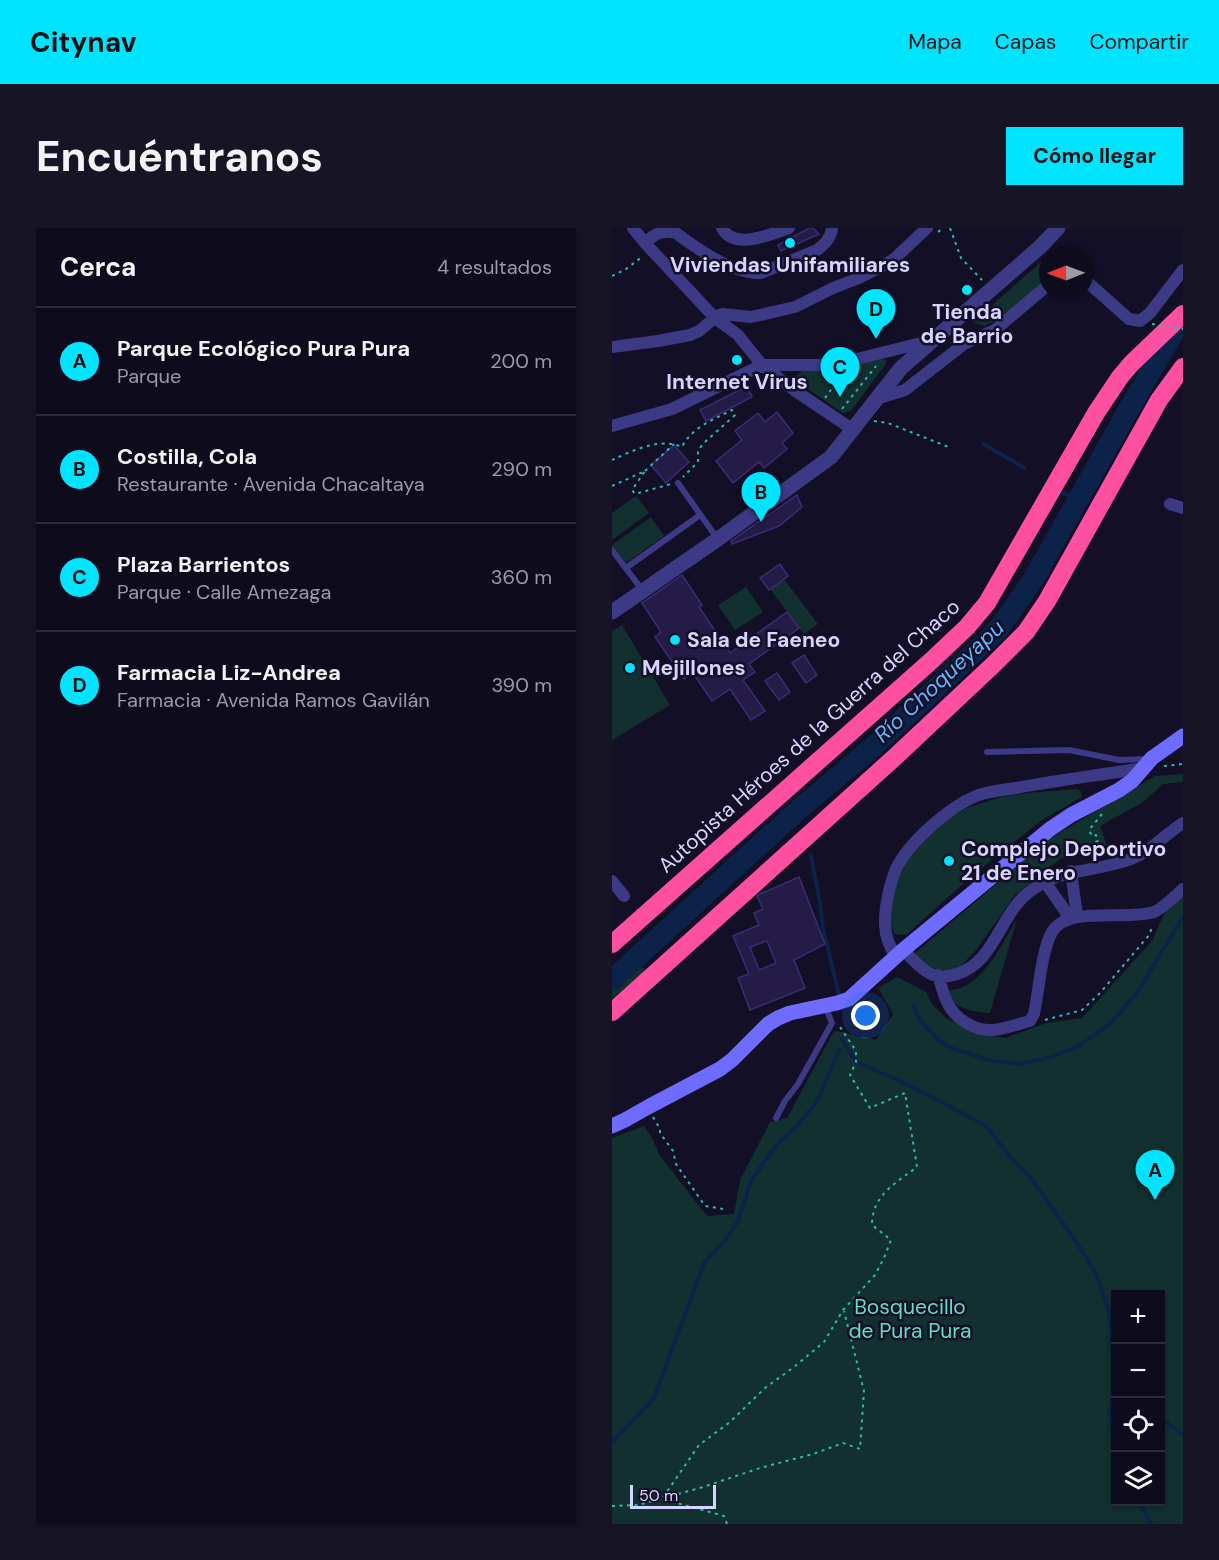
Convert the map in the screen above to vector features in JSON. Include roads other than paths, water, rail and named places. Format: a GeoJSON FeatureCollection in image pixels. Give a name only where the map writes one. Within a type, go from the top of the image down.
{"type":"FeatureCollection","features":[{"type":"Feature","properties":{"kind":"highway","name":"Autopista Héroes de la Guerra del Chaco"},"geometry":{"type":"LineString","coordinates":[[612,944],[967,627],[987,603],[1096,413],[1120,377],[1183,314]]}},
{"type":"Feature","properties":{"kind":"highway"},"geometry":{"type":"LineString","coordinates":[[612,1012],[895,757],[1026,632],[1047,601],[1159,400],[1183,367]]}},
{"type":"Feature","properties":{"kind":"main road"},"geometry":{"type":"LineString","coordinates":[[612,1126],[720,1069],[768,1024],[778,1018],[849,999],[900,953],[1050,829],[1132,781],[1148,763],[1183,736]]}},
{"type":"Feature","properties":{"kind":"street"},"geometry":{"type":"LineString","coordinates":[[633,228],[715,318],[738,335],[762,365],[794,390],[856,424]]}},
{"type":"Feature","properties":{"kind":"street"},"geometry":{"type":"LineString","coordinates":[[722,228],[728,236],[746,239],[763,237],[789,228]]}},
{"type":"Feature","properties":{"kind":"street"},"geometry":{"type":"LineString","coordinates":[[648,246],[651,237],[669,231],[733,267],[752,273],[761,273],[825,245],[832,228]]}},
{"type":"Feature","properties":{"kind":"street"},"geometry":{"type":"LineString","coordinates":[[612,347],[690,334],[699,331],[722,314],[751,317],[795,306],[883,266],[894,259],[927,228]]}},
{"type":"Feature","properties":{"kind":"street"},"geometry":{"type":"LineString","coordinates":[[612,612],[831,457],[901,368],[1040,247],[1058,228]]}},
{"type":"Feature","properties":{"kind":"street"},"geometry":{"type":"LineString","coordinates":[[1093,287],[1129,319],[1140,321],[1150,313],[1183,270]]}},
{"type":"Feature","properties":{"kind":"street"},"geometry":{"type":"LineString","coordinates":[[876,399],[905,390],[964,344],[995,330],[1039,293]]}},
{"type":"Feature","properties":{"kind":"street"},"geometry":{"type":"LineString","coordinates":[[612,426],[672,409],[762,365],[824,365],[934,340]]}},
{"type":"Feature","properties":{"kind":"street"},"geometry":{"type":"LineString","coordinates":[[1170,504],[1183,508]]}},
{"type":"Feature","properties":{"kind":"street"},"geometry":{"type":"LineString","coordinates":[[1148,763],[978,795],[941,818],[909,849],[892,878],[884,922],[890,947],[932,975],[956,975],[978,963],[1014,907],[1028,893],[1056,876],[1130,860],[1183,823]]}},
{"type":"Feature","properties":{"kind":"street"},"geometry":{"type":"LineString","coordinates":[[1071,872],[1074,917]]}},
{"type":"Feature","properties":{"kind":"street"},"geometry":{"type":"LineString","coordinates":[[612,881],[624,896]]}},
{"type":"Feature","properties":{"kind":"street"},"geometry":{"type":"LineString","coordinates":[[1045,882],[1074,917]]}},
{"type":"Feature","properties":{"kind":"street"},"geometry":{"type":"LineString","coordinates":[[938,975],[946,1001],[953,1012],[972,1026],[995,1030],[1030,1021],[1034,1014],[1051,935],[1058,925],[1074,917],[1131,916],[1155,911],[1183,889]]}},
{"type":"Feature","properties":{"kind":"lane"},"geometry":{"type":"LineString","coordinates":[[678,483],[718,539]]}},
{"type":"Feature","properties":{"kind":"lane"},"geometry":{"type":"LineString","coordinates":[[626,568],[700,516]]}},
{"type":"Feature","properties":{"kind":"lane"},"geometry":{"type":"LineString","coordinates":[[612,550],[643,591]]}},
{"type":"Feature","properties":{"kind":"lane"},"geometry":{"type":"LineString","coordinates":[[987,752],[1069,750],[1148,763]]}},
{"type":"Feature","properties":{"kind":"lane"},"geometry":{"type":"LineString","coordinates":[[776,1118],[832,1023],[824,1005]]}},
{"type":"Feature","properties":{"kind":"waterway","name":"Río Choqueyapu"},"geometry":{"type":"LineString","coordinates":[[612,980],[798,810],[873,747],[998,630],[1033,580],[1183,316]]}},
{"type":"Feature","properties":{"kind":"waterway"},"geometry":{"type":"LineString","coordinates":[[983,444],[1025,468]]}},
{"type":"Feature","properties":{"kind":"waterway"},"geometry":{"type":"LineString","coordinates":[[1063,493],[1078,500]]}},
{"type":"Feature","properties":{"kind":"waterway"},"geometry":{"type":"LineString","coordinates":[[811,856],[823,928],[839,995]]}},
{"type":"Feature","properties":{"kind":"waterway"},"geometry":{"type":"LineString","coordinates":[[914,1006],[919,1019],[939,1040],[951,1048],[989,1060],[1020,1064],[1048,1058],[1077,1047],[1109,1025],[1137,993],[1183,917]]}},
{"type":"Feature","properties":{"kind":"waterway"},"geometry":{"type":"LineString","coordinates":[[842,1039],[856,1062],[909,1085],[986,1126],[1011,1158],[1030,1177],[1096,1273],[1110,1315],[1112,1344]]}},
{"type":"Feature","properties":{"kind":"waterway"},"geometry":{"type":"LineString","coordinates":[[612,1442],[654,1398],[704,1263],[727,1238],[738,1221],[751,1181],[777,1144],[797,1126],[818,1100],[839,1050]]}},
{"type":"Feature","properties":{"kind":"waterway"},"geometry":{"type":"LineString","coordinates":[[1111,1406],[1111,1417]]}},
{"type":"Feature","properties":{"kind":"waterway"},"geometry":{"type":"LineString","coordinates":[[1165,1422],[1183,1435]]}},
{"type":"Feature","properties":{"kind":"waterway"},"geometry":{"type":"LineString","coordinates":[[1141,1506],[1151,1524]]}},
{"type":"Feature","properties":{"kind":"place","name":"Viviendas Unifamiliares"},"geometry":{"type":"Point","coordinates":[790,243]}},
{"type":"Feature","properties":{"kind":"place","name":"Tienda de Barrio"},"geometry":{"type":"Point","coordinates":[967,290]}},
{"type":"Feature","properties":{"kind":"place","name":"Farmacia Liz-Andrea"},"geometry":{"type":"Point","coordinates":[876,339]}},
{"type":"Feature","properties":{"kind":"place","name":"Internet Virus"},"geometry":{"type":"Point","coordinates":[737,360]}},
{"type":"Feature","properties":{"kind":"place","name":"Plaza Barrientos"},"geometry":{"type":"Point","coordinates":[840,397]}},
{"type":"Feature","properties":{"kind":"place","name":"Costilla, Cola"},"geometry":{"type":"Point","coordinates":[761,522]}},
{"type":"Feature","properties":{"kind":"place","name":"Sala de Faeneo"},"geometry":{"type":"Point","coordinates":[675,640]}},
{"type":"Feature","properties":{"kind":"place","name":"Mejillones"},"geometry":{"type":"Point","coordinates":[630,668]}},
{"type":"Feature","properties":{"kind":"place","name":"Complejo Deportivo 21 de Enero"},"geometry":{"type":"Point","coordinates":[949,861]}},
{"type":"Feature","properties":{"kind":"place","name":"Parque Ecológico Pura Pura"},"geometry":{"type":"Point","coordinates":[1155,1200]}},
{"type":"Feature","properties":{"kind":"park label","name":"Bosquecillo de Pura Pura"},"geometry":{"type":"Point","coordinates":[910,1319]}}]}
